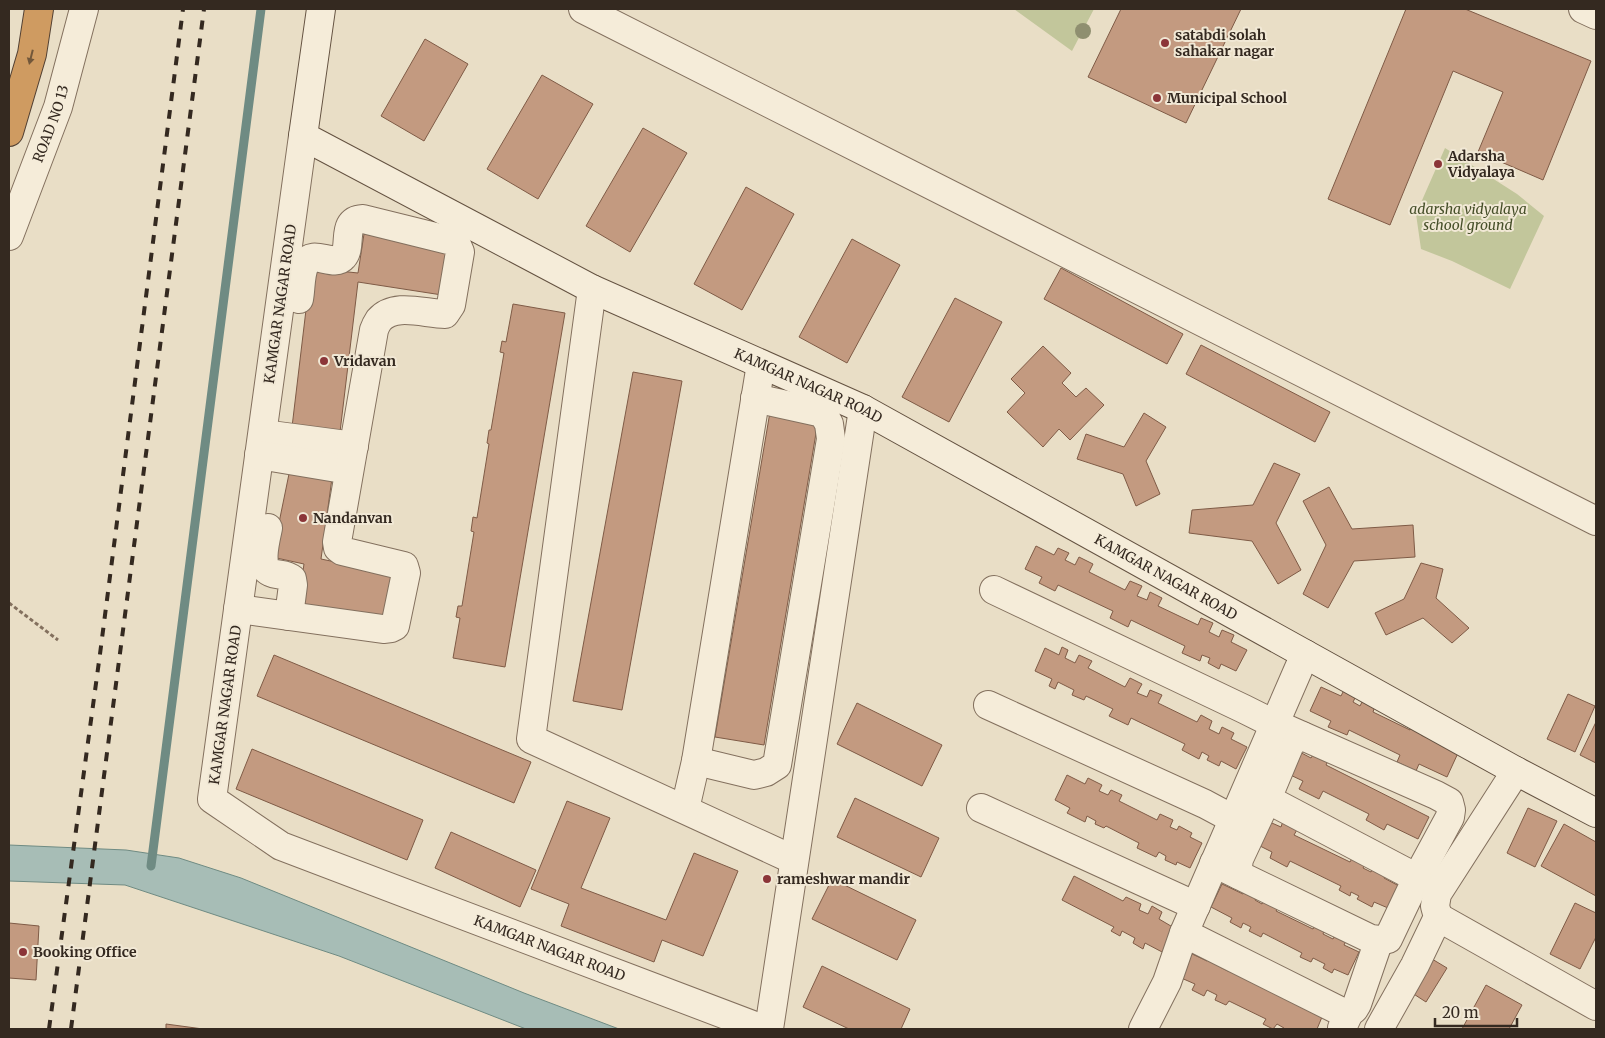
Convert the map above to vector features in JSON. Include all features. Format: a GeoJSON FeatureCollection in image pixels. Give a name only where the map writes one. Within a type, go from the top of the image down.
{"type":"FeatureCollection","features":[{"type":"Feature","properties":{"kind":"highway"},"geometry":{"type":"LineString","coordinates":[[9,132],[32,54],[39,9]]}},
{"type":"Feature","properties":{"kind":"street","name":"ROAD NO 13"},"geometry":{"type":"LineString","coordinates":[[9,236],[58,107],[84,9]]}},
{"type":"Feature","properties":{"kind":"street","name":"KAMGAR NAGAR ROAD"},"geometry":{"type":"LineString","coordinates":[[321,9],[303,136],[290,297],[270,446],[260,516],[238,609],[212,799],[281,846],[763,1029]]}},
{"type":"Feature","properties":{"kind":"street"},"geometry":{"type":"LineString","coordinates":[[584,9],[1596,522]]}},
{"type":"Feature","properties":{"kind":"street"},"geometry":{"type":"LineString","coordinates":[[1583,9],[1596,15]]}},
{"type":"Feature","properties":{"kind":"street","name":"KAMGAR NAGAR ROAD"},"geometry":{"type":"LineString","coordinates":[[303,136],[592,289],[863,409],[1516,771],[1596,812]]}},
{"type":"Feature","properties":{"kind":"street"},"geometry":{"type":"LineString","coordinates":[[400,229],[408,191]]}},
{"type":"Feature","properties":{"kind":"street"},"geometry":{"type":"LineString","coordinates":[[238,609],[383,629],[394,626],[406,573],[404,566],[342,551],[338,548],[337,542],[374,330],[380,319],[390,312],[400,310],[445,314],[451,305],[460,252],[457,245],[452,241],[363,219],[357,220],[352,224],[348,232],[345,254],[342,258],[337,261],[313,258],[307,261],[290,297]]}},
{"type":"Feature","properties":{"kind":"street"},"geometry":{"type":"LineString","coordinates":[[592,289],[531,739],[794,860]]}},
{"type":"Feature","properties":{"kind":"street"},"geometry":{"type":"LineString","coordinates":[[685,810],[696,761],[761,364]]}},
{"type":"Feature","properties":{"kind":"street"},"geometry":{"type":"LineString","coordinates":[[696,761],[754,775],[766,772],[777,765],[830,449],[829,424],[823,413],[755,398]]}},
{"type":"Feature","properties":{"kind":"street"},"geometry":{"type":"LineString","coordinates":[[768,1029],[863,409]]}},
{"type":"Feature","properties":{"kind":"street"},"geometry":{"type":"LineString","coordinates":[[270,446],[352,458]]}},
{"type":"Feature","properties":{"kind":"street"},"geometry":{"type":"LineString","coordinates":[[260,516],[265,568],[270,572],[287,575],[292,579],[289,616]]}},
{"type":"Feature","properties":{"kind":"street"},"geometry":{"type":"LineString","coordinates":[[994,590],[1274,724],[1449,802],[1451,810],[1450,817],[1417,878],[1388,939],[1372,939],[1214,863]]}},
{"type":"Feature","properties":{"kind":"street"},"geometry":{"type":"LineString","coordinates":[[1142,1029],[1167,982],[1184,933],[1304,654]]}},
{"type":"Feature","properties":{"kind":"street"},"geometry":{"type":"LineString","coordinates":[[988,704],[1205,804],[1233,819]]}},
{"type":"Feature","properties":{"kind":"street"},"geometry":{"type":"LineString","coordinates":[[1239,875],[1238,858],[1267,799],[1290,744],[1302,736]]}},
{"type":"Feature","properties":{"kind":"street"},"geometry":{"type":"LineString","coordinates":[[1516,771],[1437,894],[1434,906],[1438,917],[1596,1006]]}},
{"type":"Feature","properties":{"kind":"street"},"geometry":{"type":"LineString","coordinates":[[1267,799],[1417,878]]}},
{"type":"Feature","properties":{"kind":"street"},"geometry":{"type":"LineString","coordinates":[[981,808],[1196,906]]}},
{"type":"Feature","properties":{"kind":"street"},"geometry":{"type":"LineString","coordinates":[[1379,1029],[1438,917]]}},
{"type":"Feature","properties":{"kind":"street"},"geometry":{"type":"LineString","coordinates":[[1184,933],[1340,1011],[1345,1021],[1357,1004],[1379,940]]}},
{"type":"Feature","properties":{"kind":"path"},"geometry":{"type":"LineString","coordinates":[[9,603],[58,640]]}},
{"type":"Feature","properties":{"kind":"green space"},"geometry":{"type":"Polygon","coordinates":[[[1014,9],[1094,9],[1072,51],[1014,9]]]}},
{"type":"Feature","properties":{"kind":"green space","name":"adarsha vidyalaya school ground"},"geometry":{"type":"Polygon","coordinates":[[[1445,148],[1517,194],[1544,216],[1510,289],[1452,261],[1421,249],[1416,214],[1445,148]]]}},
{"type":"Feature","properties":{"kind":"water"},"geometry":{"type":"Polygon","coordinates":[[[9,845],[126,850],[179,858],[241,878],[524,993],[619,1029],[526,1029],[339,956],[125,885],[9,881],[9,845]]]}},
{"type":"Feature","properties":{"kind":"building","name":"satabdi solah sahakar nagar"},"geometry":{"type":"Polygon","coordinates":[[[1121,9],[1241,9],[1186,123],[1088,77],[1121,9]]]}},
{"type":"Feature","properties":{"kind":"building"},"geometry":{"type":"Polygon","coordinates":[[[1406,9],[1465,9],[1591,61],[1543,180],[1478,152],[1503,92],[1453,71],[1390,225],[1328,199],[1406,9]]]}},
{"type":"Feature","properties":{"kind":"building"},"geometry":{"type":"Polygon","coordinates":[[[425,39],[468,64],[424,141],[381,116],[425,39]]]}},
{"type":"Feature","properties":{"kind":"building"},"geometry":{"type":"Polygon","coordinates":[[[542,75],[593,104],[538,199],[487,169],[542,75]]]}},
{"type":"Feature","properties":{"kind":"building"},"geometry":{"type":"Polygon","coordinates":[[[643,128],[687,153],[630,252],[586,226],[643,128]]]}},
{"type":"Feature","properties":{"kind":"building"},"geometry":{"type":"Polygon","coordinates":[[[746,187],[794,214],[742,310],[694,284],[746,187]]]}},
{"type":"Feature","properties":{"kind":"building","name":"Vridavan"},"geometry":{"type":"Polygon","coordinates":[[[364,234],[449,247],[442,295],[358,282],[340,432],[292,427],[311,268],[358,273],[364,234]]]}},
{"type":"Feature","properties":{"kind":"building"},"geometry":{"type":"Polygon","coordinates":[[[852,239],[900,265],[847,363],[799,337],[852,239]]]}},
{"type":"Feature","properties":{"kind":"building"},"geometry":{"type":"Polygon","coordinates":[[[1061,268],[1183,334],[1167,364],[1044,299],[1061,268]]]}},
{"type":"Feature","properties":{"kind":"building"},"geometry":{"type":"Polygon","coordinates":[[[955,298],[1002,322],[949,422],[902,397],[955,298]]]}},
{"type":"Feature","properties":{"kind":"building"},"geometry":{"type":"Polygon","coordinates":[[[513,304],[565,313],[505,667],[453,658],[460,618],[456,617],[458,606],[462,606],[474,532],[471,531],[473,517],[477,518],[489,444],[487,443],[489,430],[491,430],[504,353],[500,352],[502,341],[506,342],[513,304]]]}},
{"type":"Feature","properties":{"kind":"building"},"geometry":{"type":"Polygon","coordinates":[[[1201,345],[1330,412],[1315,442],[1186,374],[1201,345]]]}},
{"type":"Feature","properties":{"kind":"building"},"geometry":{"type":"Polygon","coordinates":[[[1043,346],[1071,373],[1062,383],[1076,397],[1086,388],[1104,405],[1070,440],[1059,429],[1043,447],[1007,412],[1025,393],[1011,379],[1043,346]]]}},
{"type":"Feature","properties":{"kind":"building"},"geometry":{"type":"Polygon","coordinates":[[[633,372],[682,381],[622,710],[573,701],[633,372]]]}},
{"type":"Feature","properties":{"kind":"building"},"geometry":{"type":"Polygon","coordinates":[[[771,406],[819,415],[764,745],[715,737],[771,406]]]}},
{"type":"Feature","properties":{"kind":"building"},"geometry":{"type":"Polygon","coordinates":[[[1144,413],[1166,427],[1146,461],[1160,494],[1136,506],[1123,474],[1077,459],[1086,434],[1124,447],[1144,413]]]}},
{"type":"Feature","properties":{"kind":"building"},"geometry":{"type":"Polygon","coordinates":[[[1274,463],[1300,474],[1276,523],[1301,570],[1278,584],[1252,541],[1189,533],[1192,510],[1253,505],[1274,463]]]}},
{"type":"Feature","properties":{"kind":"building","name":"Nandanvan"},"geometry":{"type":"Polygon","coordinates":[[[290,469],[332,478],[321,559],[398,575],[388,618],[298,604],[304,564],[272,557],[290,469]]]}},
{"type":"Feature","properties":{"kind":"building"},"geometry":{"type":"Polygon","coordinates":[[[1329,487],[1352,529],[1413,525],[1415,557],[1354,561],[1328,608],[1303,594],[1326,545],[1303,501],[1329,487]]]}},
{"type":"Feature","properties":{"kind":"building"},"geometry":{"type":"Polygon","coordinates":[[[1036,546],[1054,555],[1058,548],[1069,553],[1065,560],[1075,565],[1079,557],[1093,564],[1089,572],[1125,590],[1130,581],[1142,586],[1137,596],[1147,600],[1150,592],[1162,598],[1158,606],[1198,625],[1201,618],[1213,623],[1209,632],[1219,637],[1222,630],[1234,635],[1231,642],[1247,650],[1236,671],[1221,664],[1219,669],[1208,663],[1210,658],[1202,655],[1200,661],[1182,653],[1185,646],[1131,620],[1128,627],[1110,618],[1113,611],[1058,585],[1055,591],[1039,583],[1042,577],[1025,569],[1036,546]]]}},
{"type":"Feature","properties":{"kind":"building"},"geometry":{"type":"Polygon","coordinates":[[[1421,563],[1443,569],[1436,598],[1469,628],[1452,643],[1423,618],[1386,635],[1375,613],[1404,599],[1421,563]]]}},
{"type":"Feature","properties":{"kind":"building"},"geometry":{"type":"Polygon","coordinates":[[[1062,647],[1068,650],[1065,658],[1075,663],[1079,655],[1092,661],[1088,668],[1125,687],[1130,678],[1142,684],[1137,693],[1147,697],[1150,690],[1162,695],[1158,703],[1197,722],[1201,715],[1212,721],[1209,729],[1219,734],[1222,727],[1234,733],[1231,739],[1247,747],[1236,769],[1221,761],[1219,766],[1207,760],[1209,756],[1202,752],[1199,759],[1182,750],[1185,744],[1131,718],[1128,725],[1109,716],[1113,709],[1086,696],[1084,700],[1072,695],[1074,690],[1058,682],[1055,689],[1049,686],[1052,679],[1035,671],[1045,648],[1059,655],[1062,647]]]}},
{"type":"Feature","properties":{"kind":"building"},"geometry":{"type":"Polygon","coordinates":[[[274,655],[531,762],[514,803],[257,696],[274,655]]]}},
{"type":"Feature","properties":{"kind":"building"},"geometry":{"type":"Polygon","coordinates":[[[1321,687],[1341,696],[1344,690],[1356,696],[1353,702],[1360,706],[1363,700],[1375,706],[1373,712],[1410,730],[1412,725],[1423,730],[1421,735],[1434,741],[1436,735],[1458,753],[1447,777],[1419,764],[1416,771],[1397,762],[1400,755],[1349,730],[1347,735],[1328,727],[1331,721],[1310,711],[1321,687]]]}},
{"type":"Feature","properties":{"kind":"building"},"geometry":{"type":"Polygon","coordinates":[[[1568,694],[1595,706],[1575,752],[1547,739],[1568,694]]]}},
{"type":"Feature","properties":{"kind":"building"},"geometry":{"type":"Polygon","coordinates":[[[857,703],[942,745],[922,786],[837,744],[857,703]]]}},
{"type":"Feature","properties":{"kind":"building"},"geometry":{"type":"Polygon","coordinates":[[[1596,722],[1596,763],[1580,755],[1596,722]]]}},
{"type":"Feature","properties":{"kind":"building"},"geometry":{"type":"Polygon","coordinates":[[[252,749],[423,820],[407,860],[236,789],[252,749]]]}},
{"type":"Feature","properties":{"kind":"building"},"geometry":{"type":"Polygon","coordinates":[[[1294,749],[1311,758],[1316,750],[1330,757],[1326,765],[1429,817],[1418,839],[1387,824],[1384,830],[1366,820],[1369,814],[1323,791],[1319,799],[1299,789],[1303,781],[1282,771],[1294,749]]]}},
{"type":"Feature","properties":{"kind":"building"},"geometry":{"type":"Polygon","coordinates":[[[1067,775],[1085,784],[1088,778],[1102,785],[1099,791],[1108,795],[1111,790],[1122,795],[1119,801],[1157,820],[1160,814],[1173,820],[1170,827],[1177,830],[1179,826],[1192,833],[1190,837],[1202,843],[1190,868],[1177,862],[1176,865],[1165,860],[1166,856],[1159,852],[1156,857],[1137,848],[1139,843],[1106,826],[1104,828],[1095,824],[1096,821],[1087,816],[1085,822],[1067,813],[1070,808],[1055,800],[1067,775]]]}},
{"type":"Feature","properties":{"kind":"building"},"geometry":{"type":"Polygon","coordinates":[[[855,798],[939,838],[921,877],[837,837],[855,798]]]}},
{"type":"Feature","properties":{"kind":"building"},"geometry":{"type":"Polygon","coordinates":[[[567,801],[610,818],[581,888],[666,920],[694,853],[738,871],[703,956],[662,940],[654,962],[561,926],[569,904],[531,889],[567,801]]]}},
{"type":"Feature","properties":{"kind":"building"},"geometry":{"type":"Polygon","coordinates":[[[1528,808],[1557,821],[1535,867],[1507,853],[1528,808]]]}},
{"type":"Feature","properties":{"kind":"building"},"geometry":{"type":"Polygon","coordinates":[[[1265,820],[1281,827],[1283,821],[1298,828],[1294,835],[1350,862],[1355,853],[1368,859],[1363,868],[1371,872],[1374,865],[1387,871],[1384,878],[1399,886],[1388,908],[1374,902],[1372,907],[1357,899],[1359,896],[1351,892],[1350,896],[1339,890],[1341,886],[1290,861],[1287,867],[1270,858],[1272,852],[1254,843],[1265,820]]]}},
{"type":"Feature","properties":{"kind":"building"},"geometry":{"type":"Polygon","coordinates":[[[1564,824],[1596,842],[1596,896],[1541,866],[1564,824]]]}},
{"type":"Feature","properties":{"kind":"building"},"geometry":{"type":"Polygon","coordinates":[[[451,832],[536,870],[520,907],[435,868],[451,832]]]}},
{"type":"Feature","properties":{"kind":"building"},"geometry":{"type":"Polygon","coordinates":[[[1074,876],[1123,901],[1126,897],[1141,904],[1139,910],[1148,914],[1152,906],[1162,912],[1159,919],[1176,929],[1164,953],[1145,943],[1143,949],[1133,943],[1135,938],[1122,931],[1120,936],[1111,931],[1114,927],[1062,900],[1074,876]]]}},
{"type":"Feature","properties":{"kind":"building"},"geometry":{"type":"Polygon","coordinates":[[[832,879],[916,920],[897,960],[812,919],[832,879]]]}},
{"type":"Feature","properties":{"kind":"building"},"geometry":{"type":"Polygon","coordinates":[[[1222,884],[1243,894],[1247,888],[1258,894],[1255,900],[1262,904],[1265,898],[1279,906],[1276,911],[1313,929],[1316,924],[1325,929],[1323,934],[1333,939],[1336,933],[1347,939],[1344,945],[1359,952],[1348,975],[1334,969],[1332,973],[1323,968],[1325,964],[1313,958],[1311,962],[1300,957],[1302,953],[1263,933],[1261,937],[1249,931],[1251,927],[1243,923],[1241,928],[1230,922],[1232,918],[1211,907],[1222,884]]]}},
{"type":"Feature","properties":{"kind":"building"},"geometry":{"type":"Polygon","coordinates":[[[1575,903],[1596,913],[1596,937],[1580,969],[1550,954],[1575,903]]]}},
{"type":"Feature","properties":{"kind":"building","name":"Booking Office"},"geometry":{"type":"Polygon","coordinates":[[[9,923],[39,926],[36,980],[9,978],[9,923]]]}},
{"type":"Feature","properties":{"kind":"building"},"geometry":{"type":"Polygon","coordinates":[[[1190,953],[1207,961],[1209,955],[1223,962],[1220,967],[1228,971],[1230,965],[1242,971],[1240,976],[1322,1017],[1317,1029],[1284,1029],[1277,1024],[1273,1029],[1263,1024],[1266,1019],[1229,1001],[1226,1005],[1215,1000],[1217,995],[1207,990],[1204,996],[1192,990],[1195,984],[1179,977],[1190,953]]]}},
{"type":"Feature","properties":{"kind":"building"},"geometry":{"type":"Polygon","coordinates":[[[1427,956],[1447,968],[1426,1002],[1406,989],[1427,956]]]}},
{"type":"Feature","properties":{"kind":"building"},"geometry":{"type":"Polygon","coordinates":[[[822,966],[910,1009],[901,1029],[849,1029],[803,1007],[822,966]]]}},
{"type":"Feature","properties":{"kind":"building"},"geometry":{"type":"Polygon","coordinates":[[[1486,985],[1522,1005],[1509,1029],[1462,1029],[1486,985]]]}},
{"type":"Feature","properties":{"kind":"building"},"geometry":{"type":"Polygon","coordinates":[[[166,1024],[203,1029],[166,1029],[166,1024]]]}},
{"type":"Feature","properties":{"kind":"waterway"},"geometry":{"type":"LineString","coordinates":[[151,866],[261,9]]}},
{"type":"Feature","properties":{"kind":"railway"},"geometry":{"type":"LineString","coordinates":[[49,1029],[100,654],[183,9]]}},
{"type":"Feature","properties":{"kind":"railway"},"geometry":{"type":"LineString","coordinates":[[71,1029],[204,9]]}},
{"type":"Feature","properties":{"kind":"place","name":"satabdi solah sahakar nagar"},"geometry":{"type":"Point","coordinates":[1165,43]}},
{"type":"Feature","properties":{"kind":"place","name":"Municipal School"},"geometry":{"type":"Point","coordinates":[1157,98]}},
{"type":"Feature","properties":{"kind":"place","name":"Adarsha Vidyalaya"},"geometry":{"type":"Point","coordinates":[1438,164]}},
{"type":"Feature","properties":{"kind":"place","name":"Vridavan"},"geometry":{"type":"Point","coordinates":[324,361]}},
{"type":"Feature","properties":{"kind":"place","name":"Nandanvan"},"geometry":{"type":"Point","coordinates":[303,518]}},
{"type":"Feature","properties":{"kind":"place","name":"rameshwar mandir"},"geometry":{"type":"Point","coordinates":[767,879]}},
{"type":"Feature","properties":{"kind":"place","name":"Booking Office"},"geometry":{"type":"Point","coordinates":[23,952]}}]}
